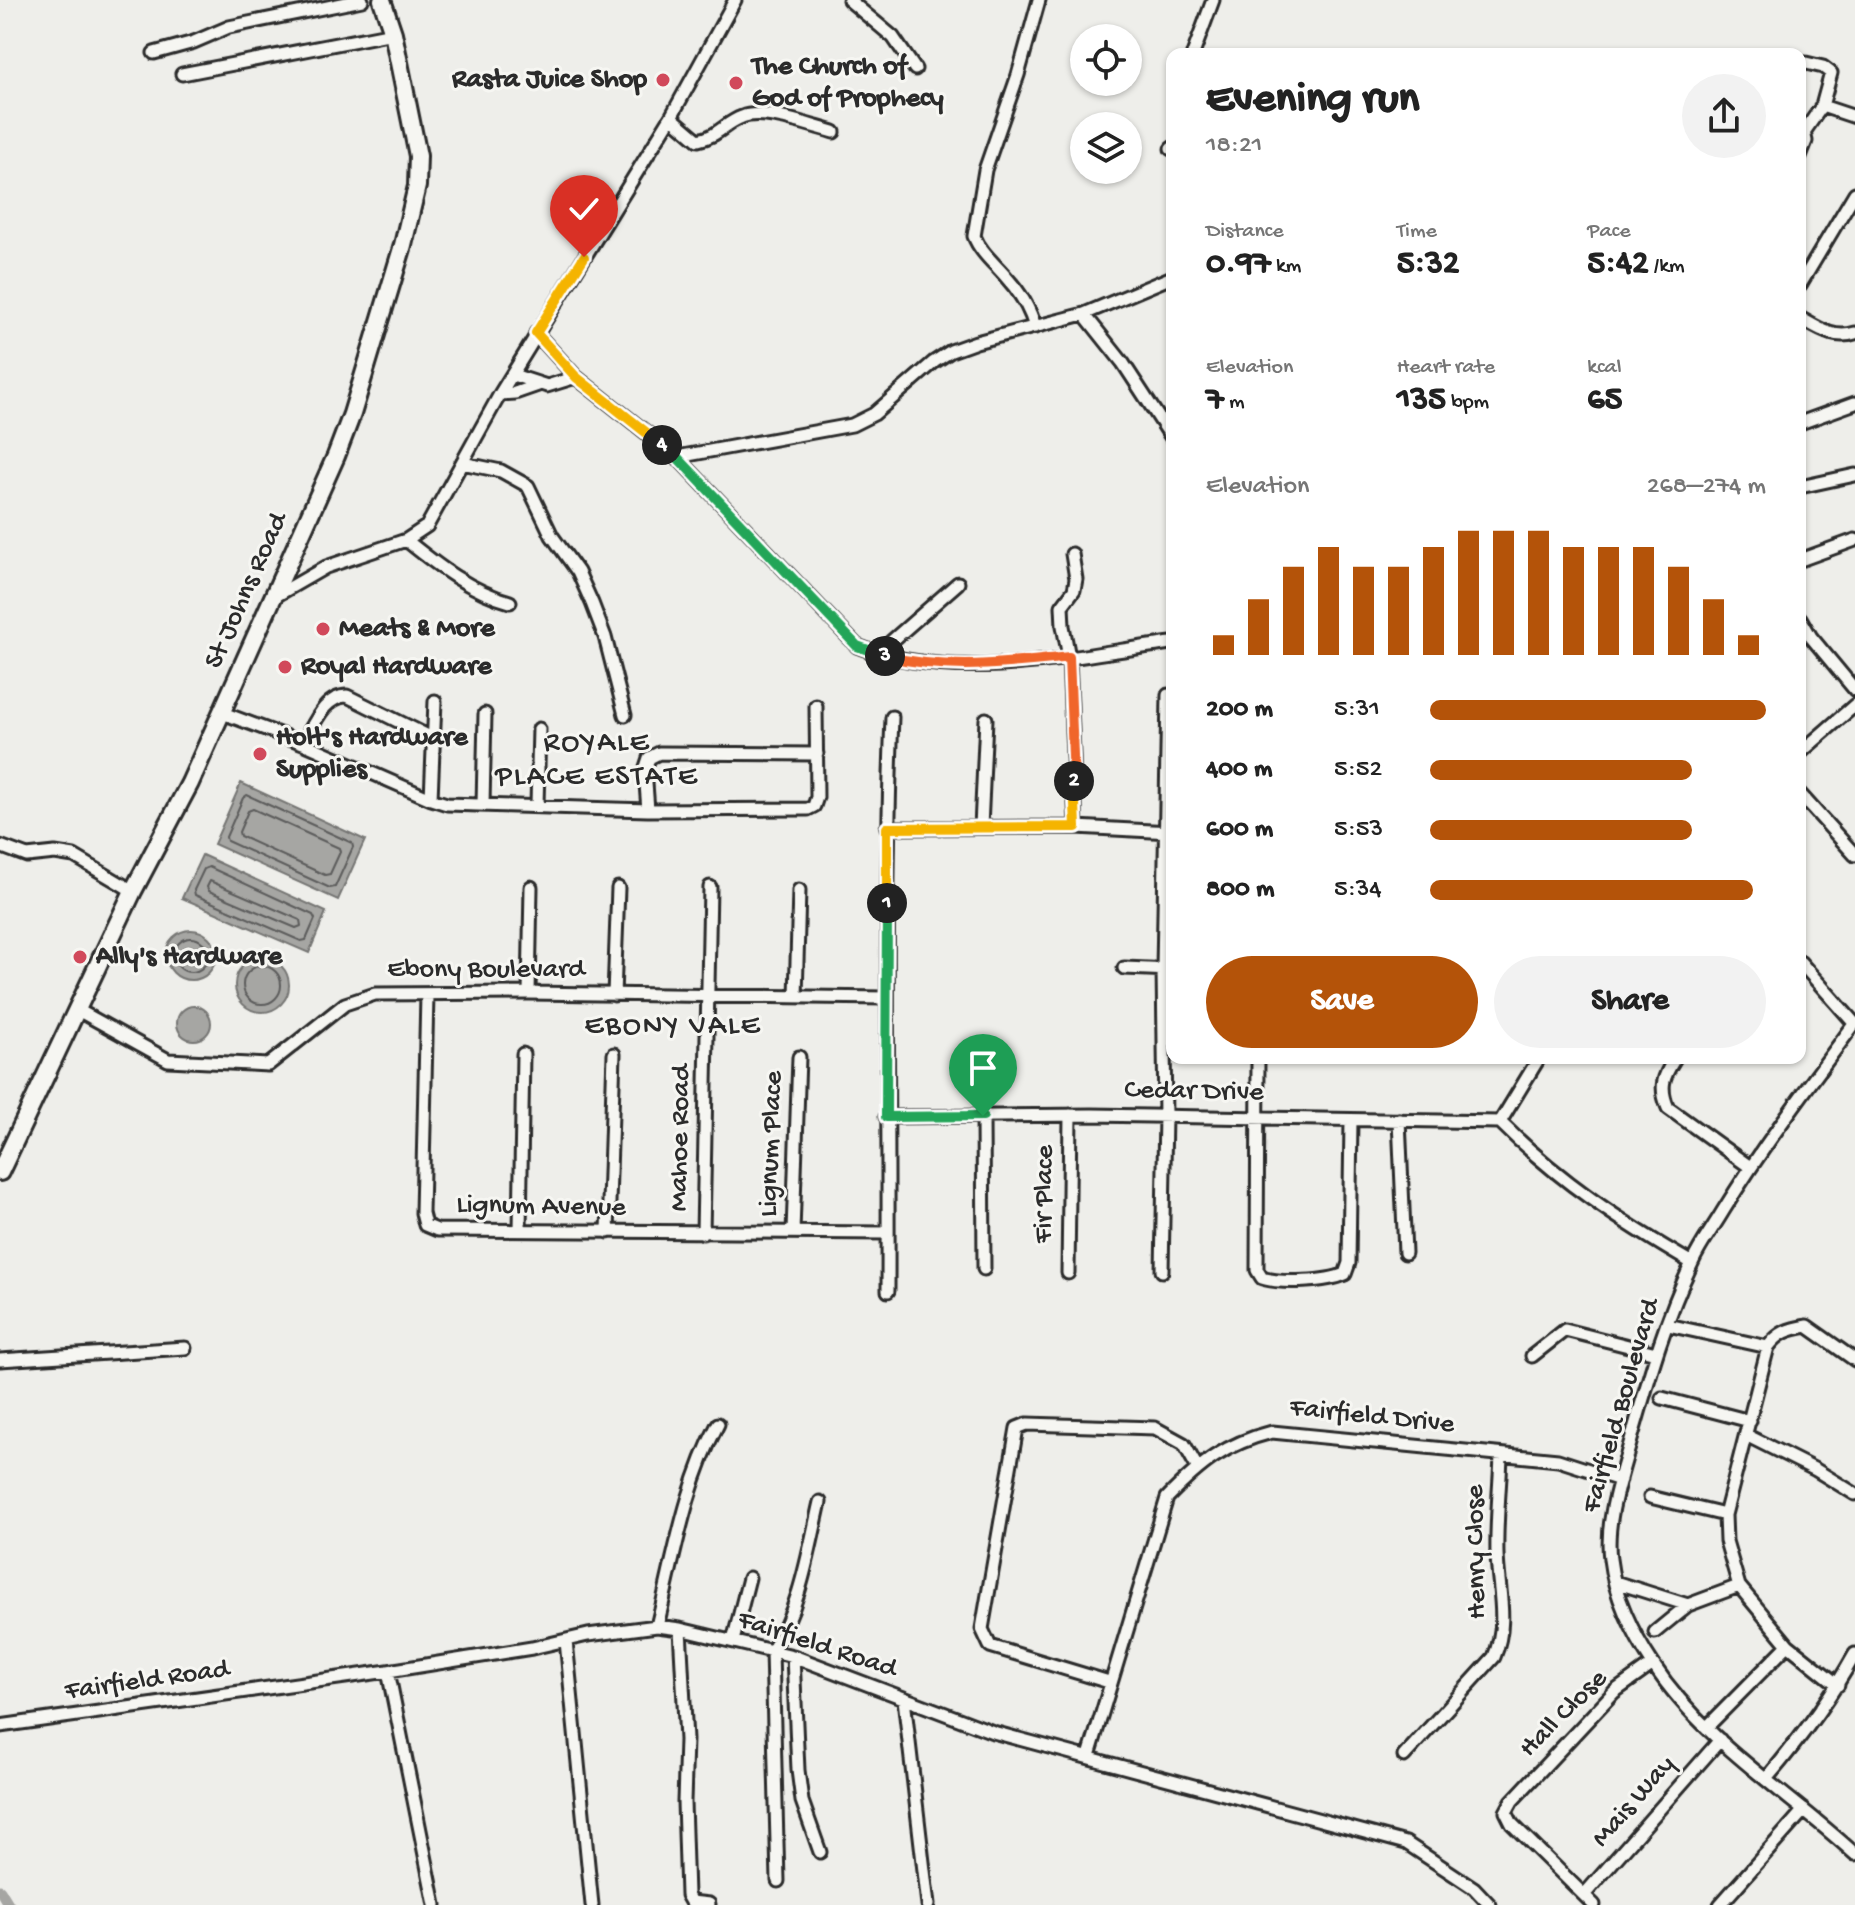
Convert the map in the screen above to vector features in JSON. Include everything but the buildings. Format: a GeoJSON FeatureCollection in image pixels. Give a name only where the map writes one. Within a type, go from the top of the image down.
{"type":"FeatureCollection","features":[{"type":"Feature","properties":{"kind":"main road","name":"St Johns Road"},"geometry":{"type":"LineString","coordinates":[[0,1172],[133,891],[190,783],[352,414],[413,209],[417,186],[418,156],[393,33],[382,0]]}},
{"type":"Feature","properties":{"kind":"street"},"geometry":{"type":"LineString","coordinates":[[154,53],[194,42],[229,27],[362,0]]}},
{"type":"Feature","properties":{"kind":"street"},"geometry":{"type":"LineString","coordinates":[[270,600],[326,567],[406,540],[427,526],[536,333],[671,117],[735,0]]}},
{"type":"Feature","properties":{"kind":"street"},"geometry":{"type":"LineString","coordinates":[[849,0],[893,37],[915,69]]}},
{"type":"Feature","properties":{"kind":"street"},"geometry":{"type":"LineString","coordinates":[[1035,327],[1032,315],[1010,281],[978,245],[974,236],[985,170],[1018,75],[1039,0]]}},
{"type":"Feature","properties":{"kind":"street"},"geometry":{"type":"LineString","coordinates":[[1195,48],[1213,0]]}},
{"type":"Feature","properties":{"kind":"street"},"geometry":{"type":"LineString","coordinates":[[182,74],[393,33]]}},
{"type":"Feature","properties":{"kind":"street"},"geometry":{"type":"LineString","coordinates":[[1806,63],[1823,67],[1831,73],[1822,106],[1806,126]]}},
{"type":"Feature","properties":{"kind":"street"},"geometry":{"type":"LineString","coordinates":[[1822,106],[1855,117]]}},
{"type":"Feature","properties":{"kind":"street"},"geometry":{"type":"LineString","coordinates":[[671,117],[698,140],[720,133],[742,116],[753,115],[772,116],[834,132]]}},
{"type":"Feature","properties":{"kind":"street"},"geometry":{"type":"LineString","coordinates":[[1806,275],[1855,193]]}},
{"type":"Feature","properties":{"kind":"street"},"geometry":{"type":"LineString","coordinates":[[677,457],[852,425],[874,414],[951,351],[1084,314],[1166,280]]}},
{"type":"Feature","properties":{"kind":"street"},"geometry":{"type":"LineString","coordinates":[[1084,314],[1123,363],[1166,429]]}},
{"type":"Feature","properties":{"kind":"street"},"geometry":{"type":"LineString","coordinates":[[1806,321],[1841,337],[1855,333]]}},
{"type":"Feature","properties":{"kind":"street"},"geometry":{"type":"LineString","coordinates":[[536,333],[576,377],[677,457],[857,646],[918,664],[989,666],[1166,644]]}},
{"type":"Feature","properties":{"kind":"street"},"geometry":{"type":"LineString","coordinates":[[513,375],[538,385]]}},
{"type":"Feature","properties":{"kind":"street"},"geometry":{"type":"LineString","coordinates":[[500,394],[576,377]]}},
{"type":"Feature","properties":{"kind":"street"},"geometry":{"type":"LineString","coordinates":[[1806,421],[1855,403]]}},
{"type":"Feature","properties":{"kind":"street"},"geometry":{"type":"LineString","coordinates":[[462,463],[501,471],[528,486],[547,528],[578,572],[592,603],[605,637],[625,715]]}},
{"type":"Feature","properties":{"kind":"street"},"geometry":{"type":"LineString","coordinates":[[1806,486],[1855,475]]}},
{"type":"Feature","properties":{"kind":"street"},"geometry":{"type":"LineString","coordinates":[[406,540],[440,567],[487,596],[510,602]]}},
{"type":"Feature","properties":{"kind":"street"},"geometry":{"type":"LineString","coordinates":[[1806,558],[1855,540]]}},
{"type":"Feature","properties":{"kind":"street"},"geometry":{"type":"LineString","coordinates":[[1072,554],[1076,579],[1074,590],[1062,606],[1069,657],[1076,827]]}},
{"type":"Feature","properties":{"kind":"street"},"geometry":{"type":"LineString","coordinates":[[877,654],[958,583]]}},
{"type":"Feature","properties":{"kind":"street"},"geometry":{"type":"LineString","coordinates":[[1806,628],[1855,690]]}},
{"type":"Feature","properties":{"kind":"street"},"geometry":{"type":"LineString","coordinates":[[303,743],[328,702],[336,696],[347,696],[434,739]]}},
{"type":"Feature","properties":{"kind":"street"},"geometry":{"type":"LineString","coordinates":[[431,799],[435,701]]}},
{"type":"Feature","properties":{"kind":"street"},"geometry":{"type":"LineString","coordinates":[[1806,748],[1855,705]]}},
{"type":"Feature","properties":{"kind":"street"},"geometry":{"type":"LineString","coordinates":[[220,712],[303,743],[447,804],[648,810],[808,809],[814,806],[817,797],[816,706]]}},
{"type":"Feature","properties":{"kind":"street"},"geometry":{"type":"LineString","coordinates":[[483,805],[485,714]]}},
{"type":"Feature","properties":{"kind":"street"},"geometry":{"type":"LineString","coordinates":[[888,1291],[887,828],[892,717]]}},
{"type":"Feature","properties":{"kind":"street"},"geometry":{"type":"LineString","coordinates":[[981,827],[986,719]]}},
{"type":"Feature","properties":{"kind":"street"},"geometry":{"type":"LineString","coordinates":[[537,805],[539,729]]}},
{"type":"Feature","properties":{"kind":"street"},"geometry":{"type":"LineString","coordinates":[[648,810],[645,770],[649,758],[659,753],[817,754]]}},
{"type":"Feature","properties":{"kind":"street"},"geometry":{"type":"LineString","coordinates":[[1806,801],[1855,855]]}},
{"type":"Feature","properties":{"kind":"street"},"geometry":{"type":"LineString","coordinates":[[887,828],[1076,827],[1166,832]]}},
{"type":"Feature","properties":{"kind":"street"},"geometry":{"type":"LineString","coordinates":[[0,846],[27,856],[55,853],[74,856],[133,891]]}},
{"type":"Feature","properties":{"kind":"street"},"geometry":{"type":"LineString","coordinates":[[529,993],[531,887]]}},
{"type":"Feature","properties":{"kind":"street","name":"Mahoe Road"},"geometry":{"type":"LineString","coordinates":[[703,1233],[710,887]]}},
{"type":"Feature","properties":{"kind":"street"},"geometry":{"type":"LineString","coordinates":[[614,995],[618,888]]}},
{"type":"Feature","properties":{"kind":"street"},"geometry":{"type":"LineString","coordinates":[[796,997],[799,890]]}},
{"type":"Feature","properties":{"kind":"street"},"geometry":{"type":"LineString","coordinates":[[1124,968],[1166,970]]}},
{"type":"Feature","properties":{"kind":"street"},"geometry":{"type":"LineString","coordinates":[[1806,969],[1855,1023]]}},
{"type":"Feature","properties":{"kind":"street","name":"Ebony Boulevard"},"geometry":{"type":"LineString","coordinates":[[76,1009],[168,1060],[268,1065],[345,1004],[375,994],[886,998]]}},
{"type":"Feature","properties":{"kind":"street","name":"Lignum Avenue"},"geometry":{"type":"LineString","coordinates":[[427,995],[422,1213],[425,1225],[437,1230],[888,1233]]}},
{"type":"Feature","properties":{"kind":"street","name":"Fairfield Boulevard"},"geometry":{"type":"LineString","coordinates":[[1854,1852],[1720,1740],[1682,1701],[1653,1664],[1627,1617],[1615,1582],[1609,1535],[1620,1480],[1656,1353],[1692,1263],[1750,1167],[1855,1023]]}},
{"type":"Feature","properties":{"kind":"street"},"geometry":{"type":"LineString","coordinates":[[520,1230],[523,1054]]}},
{"type":"Feature","properties":{"kind":"street"},"geometry":{"type":"LineString","coordinates":[[608,1232],[614,1054]]}},
{"type":"Feature","properties":{"kind":"street","name":"Lignum Place"},"geometry":{"type":"LineString","coordinates":[[793,1232],[799,1057]]}},
{"type":"Feature","properties":{"kind":"street"},"geometry":{"type":"LineString","coordinates":[[1162,1271],[1166,1064]]}},
{"type":"Feature","properties":{"kind":"street"},"geometry":{"type":"LineString","coordinates":[[1258,1064],[1257,1270],[1262,1278],[1273,1282],[1336,1278],[1345,1274],[1349,1263],[1351,1120]]}},
{"type":"Feature","properties":{"kind":"street"},"geometry":{"type":"LineString","coordinates":[[1535,1064],[1500,1122],[1536,1158],[1577,1189],[1632,1228],[1692,1263]]}},
{"type":"Feature","properties":{"kind":"street"},"geometry":{"type":"LineString","coordinates":[[1671,1064],[1662,1079],[1662,1094],[1668,1108],[1750,1167]]}},
{"type":"Feature","properties":{"kind":"street","name":"Cedar Drive"},"geometry":{"type":"LineString","coordinates":[[886,1117],[1070,1115],[1500,1122]]}},
{"type":"Feature","properties":{"kind":"street","name":"Fir Place"},"geometry":{"type":"LineString","coordinates":[[1068,1273],[1070,1115]]}},
{"type":"Feature","properties":{"kind":"street"},"geometry":{"type":"LineString","coordinates":[[983,1116],[984,1269]]}},
{"type":"Feature","properties":{"kind":"street"},"geometry":{"type":"LineString","coordinates":[[1399,1120],[1405,1253]]}},
{"type":"Feature","properties":{"kind":"street"},"geometry":{"type":"LineString","coordinates":[[1668,1325],[1768,1347]]}},
{"type":"Feature","properties":{"kind":"street"},"geometry":{"type":"LineString","coordinates":[[1838,1685],[1788,1645],[1739,1586],[1726,1541],[1725,1515],[1768,1347],[1776,1336],[1789,1329],[1807,1326],[1855,1360]]}},
{"type":"Feature","properties":{"kind":"street"},"geometry":{"type":"LineString","coordinates":[[1532,1356],[1565,1330],[1656,1353]]}},
{"type":"Feature","properties":{"kind":"street"},"geometry":{"type":"LineString","coordinates":[[0,1360],[185,1348]]}},
{"type":"Feature","properties":{"kind":"street"},"geometry":{"type":"LineString","coordinates":[[1662,1398],[1750,1421]]}},
{"type":"Feature","properties":{"kind":"street"},"geometry":{"type":"LineString","coordinates":[[657,1626],[703,1452],[718,1424]]}},
{"type":"Feature","properties":{"kind":"street"},"geometry":{"type":"LineString","coordinates":[[1109,1682],[990,1646],[984,1638],[984,1615],[1017,1428],[1027,1424],[1155,1428],[1184,1444],[1197,1467]]}},
{"type":"Feature","properties":{"kind":"street","name":"Fairfield Drive"},"geometry":{"type":"LineString","coordinates":[[1089,1756],[1167,1498],[1197,1467],[1243,1439],[1272,1432],[1558,1460],[1620,1480]]}},
{"type":"Feature","properties":{"kind":"street"},"geometry":{"type":"LineString","coordinates":[[1746,1435],[1816,1470],[1855,1494]]}},
{"type":"Feature","properties":{"kind":"street","name":"Henry Close"},"geometry":{"type":"LineString","coordinates":[[1404,1756],[1494,1657],[1501,1641],[1503,1607],[1497,1555],[1501,1455]]}},
{"type":"Feature","properties":{"kind":"street"},"geometry":{"type":"LineString","coordinates":[[1650,1497],[1725,1515]]}},
{"type":"Feature","properties":{"kind":"street"},"geometry":{"type":"LineString","coordinates":[[778,1881],[772,1651],[788,1626],[801,1586],[820,1502]]}},
{"type":"Feature","properties":{"kind":"street"},"geometry":{"type":"LineString","coordinates":[[733,1641],[749,1578]]}},
{"type":"Feature","properties":{"kind":"street"},"geometry":{"type":"LineString","coordinates":[[1615,1582],[1688,1605]]}},
{"type":"Feature","properties":{"kind":"street"},"geometry":{"type":"LineString","coordinates":[[1655,1632],[1688,1605],[1739,1586]]}},
{"type":"Feature","properties":{"kind":"street","name":"Fairfield Road"},"geometry":{"type":"LineString","coordinates":[[0,1726],[388,1671],[588,1635],[657,1626],[793,1656],[993,1732],[1406,1843],[1474,1888],[1490,1905]]}},
{"type":"Feature","properties":{"kind":"street"},"geometry":{"type":"LineString","coordinates":[[680,1629],[686,1740],[687,1895],[691,1902],[709,1904]]}},
{"type":"Feature","properties":{"kind":"street"},"geometry":{"type":"LineString","coordinates":[[566,1641],[592,1905]]}},
{"type":"Feature","properties":{"kind":"street"},"geometry":{"type":"LineString","coordinates":[[1707,1727],[1788,1645]]}},
{"type":"Feature","properties":{"kind":"street"},"geometry":{"type":"LineString","coordinates":[[1767,1778],[1807,1729],[1855,1654]]}},
{"type":"Feature","properties":{"kind":"street"},"geometry":{"type":"LineString","coordinates":[[793,1656],[802,1801],[820,1852]]}},
{"type":"Feature","properties":{"kind":"street","name":"Hall Close"},"geometry":{"type":"LineString","coordinates":[[1584,1895],[1512,1824],[1506,1812],[1512,1801],[1614,1692],[1653,1664]]}},
{"type":"Feature","properties":{"kind":"street"},"geometry":{"type":"LineString","coordinates":[[388,1671],[435,1905]]}},
{"type":"Feature","properties":{"kind":"street"},"geometry":{"type":"LineString","coordinates":[[904,1699],[928,1905]]}},
{"type":"Feature","properties":{"kind":"street","name":"Mais Way"},"geometry":{"type":"LineString","coordinates":[[1584,1895],[1720,1740]]}},
{"type":"Feature","properties":{"kind":"street"},"geometry":{"type":"LineString","coordinates":[[1720,1905],[1804,1810]]}},
{"type":"Feature","properties":{"kind":"street"},"geometry":{"type":"LineString","coordinates":[[1584,1895],[1594,1905]]}},
{"type":"Feature","properties":{"kind":"water"},"geometry":{"type":"Polygon","coordinates":[[[241,783],[365,840],[338,900],[214,844],[241,783]]]}},
{"type":"Feature","properties":{"kind":"water"},"geometry":{"type":"Polygon","coordinates":[[[202,855],[326,912],[309,953],[182,898],[202,855]]]}},
{"type":"Feature","properties":{"kind":"water"},"geometry":{"type":"Polygon","coordinates":[[[191,930],[209,937],[216,955],[209,973],[191,980],[173,973],[166,955],[173,937],[191,930]]]}},
{"type":"Feature","properties":{"kind":"water"},"geometry":{"type":"Polygon","coordinates":[[[262,958],[281,966],[289,985],[281,1004],[262,1012],[243,1004],[235,985],[243,966],[262,958]]]}},
{"type":"Feature","properties":{"kind":"water"},"geometry":{"type":"Polygon","coordinates":[[[194,1006],[206,1011],[211,1023],[206,1035],[194,1040],[182,1035],[177,1023],[182,1011],[194,1006]]]}},
{"type":"Feature","properties":{"kind":"waterway"},"geometry":{"type":"LineString","coordinates":[[0,1890],[9,1905]]}},
{"type":"Feature","properties":{"kind":"place","name":"Rasta Juice Shop"},"geometry":{"type":"Point","coordinates":[663,80]}},
{"type":"Feature","properties":{"kind":"place","name":"The Church of God of Prophecy"},"geometry":{"type":"Point","coordinates":[736,83]}},
{"type":"Feature","properties":{"kind":"place","name":"Meats & More"},"geometry":{"type":"Point","coordinates":[323,629]}},
{"type":"Feature","properties":{"kind":"place","name":"Royal Hardware"},"geometry":{"type":"Point","coordinates":[285,667]}},
{"type":"Feature","properties":{"kind":"place","name":"Holt's Hardware Supplies"},"geometry":{"type":"Point","coordinates":[260,754]}},
{"type":"Feature","properties":{"kind":"place","name":"Ally's Hardware"},"geometry":{"type":"Point","coordinates":[80,957]}},
{"type":"Feature","properties":{"kind":"district","name":"ROYALE PLACE ESTATE"},"geometry":{"type":"Point","coordinates":[597,761]}},
{"type":"Feature","properties":{"kind":"district","name":"EBONY VALE"},"geometry":{"type":"Point","coordinates":[673,1027]}},
{"type":"Feature","properties":{"kind":"route"},"geometry":{"type":"LineString","coordinates":[[584,257],[536,333],[576,377],[677,457],[857,646],[918,664],[989,666],[1069,657],[1076,827],[887,828],[886,1117],[983,1116]]}}]}
